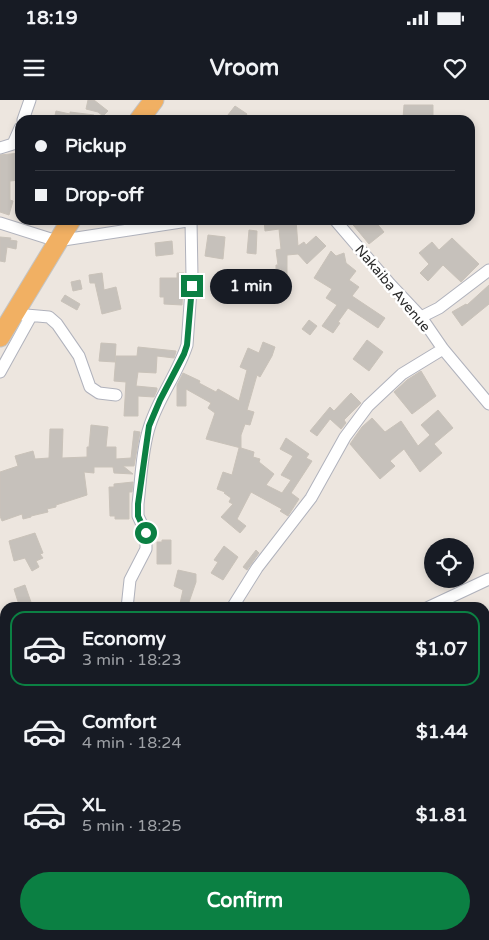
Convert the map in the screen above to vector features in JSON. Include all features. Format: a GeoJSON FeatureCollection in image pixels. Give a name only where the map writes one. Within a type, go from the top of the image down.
{"type":"FeatureCollection","features":[{"type":"Feature","properties":{"kind":"highway"},"geometry":{"type":"LineString","coordinates":[[143,115],[154,100]]}},
{"type":"Feature","properties":{"kind":"highway"},"geometry":{"type":"LineString","coordinates":[[0,337],[23,315],[57,241],[68,225]]}},
{"type":"Feature","properties":{"kind":"street"},"geometry":{"type":"LineString","coordinates":[[25,115],[30,100]]}},
{"type":"Feature","properties":{"kind":"street"},"geometry":{"type":"LineString","coordinates":[[0,148],[13,144],[15,139]]}},
{"type":"Feature","properties":{"kind":"street"},"geometry":{"type":"LineString","coordinates":[[0,223],[57,241],[160,225]]}},
{"type":"Feature","properties":{"kind":"street"},"geometry":{"type":"LineString","coordinates":[[128,602],[130,580],[146,549],[146,533],[138,516],[138,504],[149,426],[187,345],[192,276],[192,225]]}},
{"type":"Feature","properties":{"kind":"street","name":"Nakaiba Avenue"},"geometry":{"type":"LineString","coordinates":[[339,225],[421,317],[443,349],[489,404]]}},
{"type":"Feature","properties":{"kind":"street"},"geometry":{"type":"LineString","coordinates":[[421,317],[439,308],[489,270]]}},
{"type":"Feature","properties":{"kind":"street"},"geometry":{"type":"LineString","coordinates":[[0,372],[23,315],[49,317],[57,324],[79,356],[90,387],[94,391],[116,395]]}},
{"type":"Feature","properties":{"kind":"street"},"geometry":{"type":"LineString","coordinates":[[236,602],[257,568],[311,498],[345,436],[368,406],[402,374],[443,349]]}},
{"type":"Feature","properties":{"kind":"street"},"geometry":{"type":"LineString","coordinates":[[440,602],[489,579]]}},
{"type":"Feature","properties":{"kind":"building"},"geometry":{"type":"Polygon","coordinates":[[[88,100],[94,100],[108,111],[102,115],[86,109],[88,100]]]}},
{"type":"Feature","properties":{"kind":"building"},"geometry":{"type":"Polygon","coordinates":[[[404,105],[433,105],[433,115],[403,115],[404,105]]]}},
{"type":"Feature","properties":{"kind":"building"},"geometry":{"type":"Polygon","coordinates":[[[235,106],[247,114],[246,115],[228,115],[235,106]]]}},
{"type":"Feature","properties":{"kind":"building"},"geometry":{"type":"Polygon","coordinates":[[[56,111],[70,114],[70,112],[94,115],[55,115],[56,111]]]}},
{"type":"Feature","properties":{"kind":"building"},"geometry":{"type":"Polygon","coordinates":[[[15,154],[15,180],[10,181],[10,200],[13,201],[9,215],[0,212],[0,155],[15,154]]]}},
{"type":"Feature","properties":{"kind":"building"},"geometry":{"type":"Polygon","coordinates":[[[264,225],[296,225],[298,246],[304,242],[306,245],[316,236],[326,246],[307,264],[298,254],[287,255],[287,278],[276,278],[276,265],[278,265],[276,250],[281,249],[279,229],[265,231],[264,225]]]}},
{"type":"Feature","properties":{"kind":"building"},"geometry":{"type":"Polygon","coordinates":[[[353,225],[378,225],[384,232],[369,244],[353,225]]]}},
{"type":"Feature","properties":{"kind":"building"},"geometry":{"type":"Polygon","coordinates":[[[249,230],[257,231],[256,254],[247,253],[249,230]]]}},
{"type":"Feature","properties":{"kind":"building"},"geometry":{"type":"Polygon","coordinates":[[[208,235],[225,237],[223,259],[205,256],[208,235]]]}},
{"type":"Feature","properties":{"kind":"building"},"geometry":{"type":"Polygon","coordinates":[[[0,237],[11,238],[10,240],[17,241],[16,249],[7,247],[5,262],[0,261],[0,237]]]}},
{"type":"Feature","properties":{"kind":"building"},"geometry":{"type":"Polygon","coordinates":[[[452,238],[479,264],[461,282],[443,265],[428,281],[420,273],[429,264],[419,253],[432,242],[439,250],[452,238]]]}},
{"type":"Feature","properties":{"kind":"building"},"geometry":{"type":"Polygon","coordinates":[[[172,241],[173,254],[156,256],[155,243],[172,241]]]}},
{"type":"Feature","properties":{"kind":"building"},"geometry":{"type":"Polygon","coordinates":[[[331,251],[336,256],[344,253],[346,263],[356,271],[349,280],[359,287],[352,296],[385,318],[378,328],[348,308],[333,333],[322,326],[337,305],[326,298],[332,289],[314,278],[331,251]]]}},
{"type":"Feature","properties":{"kind":"building"},"geometry":{"type":"Polygon","coordinates":[[[102,273],[104,290],[116,287],[121,309],[102,314],[95,283],[90,283],[89,275],[102,273]]]}},
{"type":"Feature","properties":{"kind":"building"},"geometry":{"type":"Polygon","coordinates":[[[177,273],[184,273],[182,305],[164,304],[164,297],[160,297],[160,278],[177,278],[177,273]]]}},
{"type":"Feature","properties":{"kind":"building"},"geometry":{"type":"Polygon","coordinates":[[[80,280],[82,289],[73,291],[71,282],[80,280]]]}},
{"type":"Feature","properties":{"kind":"building"},"geometry":{"type":"Polygon","coordinates":[[[489,285],[489,304],[462,326],[452,312],[467,305],[489,285]]]}},
{"type":"Feature","properties":{"kind":"building"},"geometry":{"type":"Polygon","coordinates":[[[65,295],[80,304],[77,310],[61,301],[65,295]]]}},
{"type":"Feature","properties":{"kind":"building"},"geometry":{"type":"Polygon","coordinates":[[[309,320],[317,326],[310,335],[302,329],[309,320]]]}},
{"type":"Feature","properties":{"kind":"building"},"geometry":{"type":"Polygon","coordinates":[[[367,340],[383,352],[369,371],[353,359],[367,340]]]}},
{"type":"Feature","properties":{"kind":"building"},"geometry":{"type":"Polygon","coordinates":[[[263,342],[275,347],[260,377],[257,375],[247,410],[254,412],[250,425],[245,424],[241,435],[241,448],[206,439],[215,413],[208,408],[211,403],[186,389],[186,406],[177,406],[177,385],[183,373],[200,381],[199,383],[216,392],[218,389],[239,401],[247,370],[240,367],[248,348],[259,353],[263,342]]]}},
{"type":"Feature","properties":{"kind":"building"},"geometry":{"type":"Polygon","coordinates":[[[101,343],[116,344],[115,362],[99,361],[101,343]]]}},
{"type":"Feature","properties":{"kind":"building"},"geometry":{"type":"Polygon","coordinates":[[[138,347],[176,351],[174,358],[157,356],[156,373],[138,372],[136,386],[157,388],[157,390],[154,397],[138,396],[138,416],[124,416],[126,382],[114,381],[116,356],[137,356],[138,347]]]}},
{"type":"Feature","properties":{"kind":"building"},"geometry":{"type":"Polygon","coordinates":[[[421,371],[436,396],[412,414],[394,392],[421,371]]]}},
{"type":"Feature","properties":{"kind":"building"},"geometry":{"type":"Polygon","coordinates":[[[351,393],[361,403],[344,420],[346,423],[341,429],[330,419],[317,436],[310,431],[330,407],[334,411],[351,393]]]}},
{"type":"Feature","properties":{"kind":"building"},"geometry":{"type":"Polygon","coordinates":[[[438,410],[453,428],[434,444],[442,453],[420,472],[404,449],[390,461],[395,466],[380,479],[350,444],[362,427],[372,418],[385,432],[401,421],[418,446],[430,435],[421,425],[438,410]]]}},
{"type":"Feature","properties":{"kind":"building"},"geometry":{"type":"Polygon","coordinates":[[[91,425],[108,427],[106,447],[116,447],[116,459],[131,458],[134,431],[140,432],[134,466],[123,466],[133,474],[114,473],[113,467],[94,467],[94,473],[84,472],[87,495],[56,505],[56,507],[47,509],[48,512],[23,519],[22,514],[2,521],[0,516],[0,472],[18,466],[15,456],[33,451],[35,459],[49,458],[50,429],[63,429],[62,458],[87,457],[91,425]]]}},
{"type":"Feature","properties":{"kind":"building"},"geometry":{"type":"Polygon","coordinates":[[[286,438],[309,454],[306,458],[312,461],[291,493],[299,499],[288,516],[280,511],[282,509],[251,492],[237,519],[246,526],[240,533],[221,517],[233,504],[229,502],[231,498],[225,492],[217,489],[223,472],[232,475],[239,448],[254,452],[253,457],[260,459],[259,462],[274,474],[266,485],[282,493],[291,480],[281,475],[293,456],[280,449],[286,438]]]}},
{"type":"Feature","properties":{"kind":"building"},"geometry":{"type":"Polygon","coordinates":[[[133,482],[132,492],[129,492],[129,519],[115,519],[115,516],[110,516],[109,487],[114,487],[114,484],[133,482]]]}},
{"type":"Feature","properties":{"kind":"building"},"geometry":{"type":"Polygon","coordinates":[[[35,533],[43,553],[40,554],[43,558],[36,561],[39,567],[32,571],[25,558],[14,561],[9,541],[35,533]]]}},
{"type":"Feature","properties":{"kind":"building"},"geometry":{"type":"Polygon","coordinates":[[[162,540],[171,540],[171,564],[157,564],[157,542],[162,542],[162,540]]]}},
{"type":"Feature","properties":{"kind":"building"},"geometry":{"type":"Polygon","coordinates":[[[224,546],[238,557],[223,580],[211,573],[218,562],[214,560],[224,546]]]}},
{"type":"Feature","properties":{"kind":"building"},"geometry":{"type":"Polygon","coordinates":[[[256,550],[259,553],[247,570],[243,567],[256,550]]]}},
{"type":"Feature","properties":{"kind":"building"},"geometry":{"type":"Polygon","coordinates":[[[178,570],[196,574],[196,582],[189,602],[180,602],[183,590],[174,586],[178,570]]]}},
{"type":"Feature","properties":{"kind":"building"},"geometry":{"type":"Polygon","coordinates":[[[25,585],[31,602],[18,602],[14,589],[25,585]]]}},
{"type":"Feature","properties":{"kind":"route"},"geometry":{"type":"LineString","coordinates":[[146,533],[138,516],[138,504],[149,426],[187,345],[192,286]]}}]}
